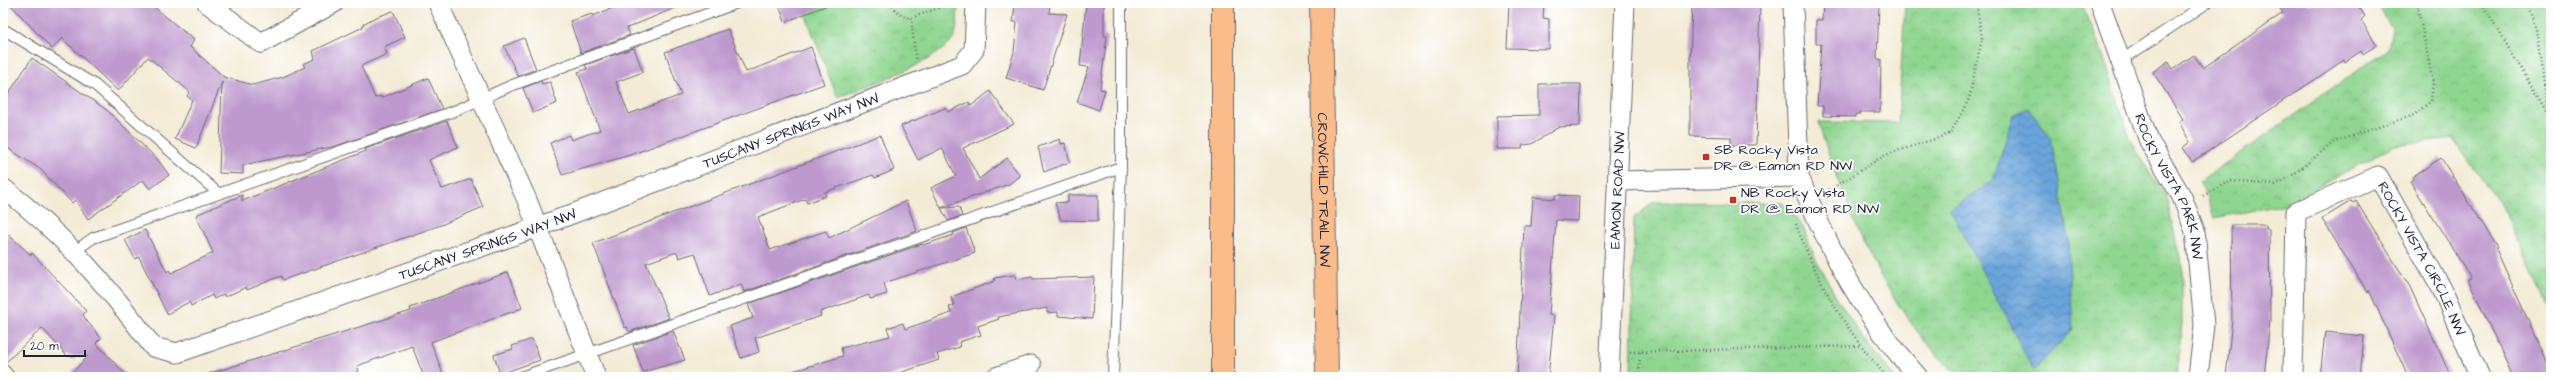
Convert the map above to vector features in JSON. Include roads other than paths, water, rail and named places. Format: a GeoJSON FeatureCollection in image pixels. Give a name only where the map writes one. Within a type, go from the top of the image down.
{"type":"FeatureCollection","features":[{"type":"Feature","properties":{"kind":"highway"},"geometry":{"type":"LineString","coordinates":[[1223,3],[1223,377]]}},
{"type":"Feature","properties":{"kind":"highway","name":"CROWCHILD TRAIL NW"},"geometry":{"type":"LineString","coordinates":[[1321,3],[1327,377]]}},
{"type":"Feature","properties":{"kind":"street"},"geometry":{"type":"LineString","coordinates":[[207,3],[261,43],[334,3]]}},
{"type":"Feature","properties":{"kind":"street"},"geometry":{"type":"LineString","coordinates":[[438,3],[482,98],[538,227],[596,377]]}},
{"type":"Feature","properties":{"kind":"street","name":"TUSCANY SPRINGS WAY NW"},"geometry":{"type":"LineString","coordinates":[[3,188],[47,224],[75,251],[118,299],[153,347],[177,353],[538,227],[962,66],[974,50],[976,3]]}},
{"type":"Feature","properties":{"kind":"street","name":"EAMON ROAD NW"},"geometry":{"type":"LineString","coordinates":[[1609,377],[1625,3]]}},
{"type":"Feature","properties":{"kind":"street"},"geometry":{"type":"LineString","coordinates":[[1793,3],[1799,177],[1826,241],[1855,294],[1896,353],[1918,377]]}},
{"type":"Feature","properties":{"kind":"street","name":"ROCKY VISTA PARK NW"},"geometry":{"type":"LineString","coordinates":[[2100,3],[2122,60],[2149,141],[2182,197],[2195,231],[2204,325],[2198,377]]}},
{"type":"Feature","properties":{"kind":"street","name":"ROCKY VISTA CIRCLE NW"},"geometry":{"type":"LineString","coordinates":[[2293,377],[2296,212],[2378,176],[2442,289],[2480,377]]}},
{"type":"Feature","properties":{"kind":"street"},"geometry":{"type":"LineString","coordinates":[[1618,181],[1799,177]]}},
{"type":"Feature","properties":{"kind":"street"},"geometry":{"type":"LineString","coordinates":[[996,377],[1031,365]]}},
{"type":"Feature","properties":{"kind":"lane"},"geometry":{"type":"LineString","coordinates":[[75,251],[93,238],[457,110],[510,86],[737,3]]}},
{"type":"Feature","properties":{"kind":"lane"},"geometry":{"type":"LineString","coordinates":[[1113,377],[1121,167],[1121,3]]}},
{"type":"Feature","properties":{"kind":"lane"},"geometry":{"type":"LineString","coordinates":[[2122,60],[2207,3]]}},
{"type":"Feature","properties":{"kind":"lane"},"geometry":{"type":"LineString","coordinates":[[3,29],[95,85],[218,193]]}},
{"type":"Feature","properties":{"kind":"lane"},"geometry":{"type":"LineString","coordinates":[[521,377],[588,355],[1121,167]]}},
{"type":"Feature","properties":{"kind":"lane"},"geometry":{"type":"LineString","coordinates":[[3,369],[10,377]]}},
{"type":"Feature","properties":{"kind":"water"},"geometry":{"type":"Polygon","coordinates":[[[2028,108],[2051,138],[2067,227],[2073,329],[2034,371],[1950,209],[1993,181],[2014,114],[2028,108]]]}},
{"type":"Feature","properties":{"kind":"place","name":"SB Rocky Vista DR @ Eamon RD NW"},"geometry":{"type":"Point","coordinates":[1706,157]}},
{"type":"Feature","properties":{"kind":"place","name":"NB Rocky Vista DR @ Eamon RD NW"},"geometry":{"type":"Point","coordinates":[1733,200]}}]}
